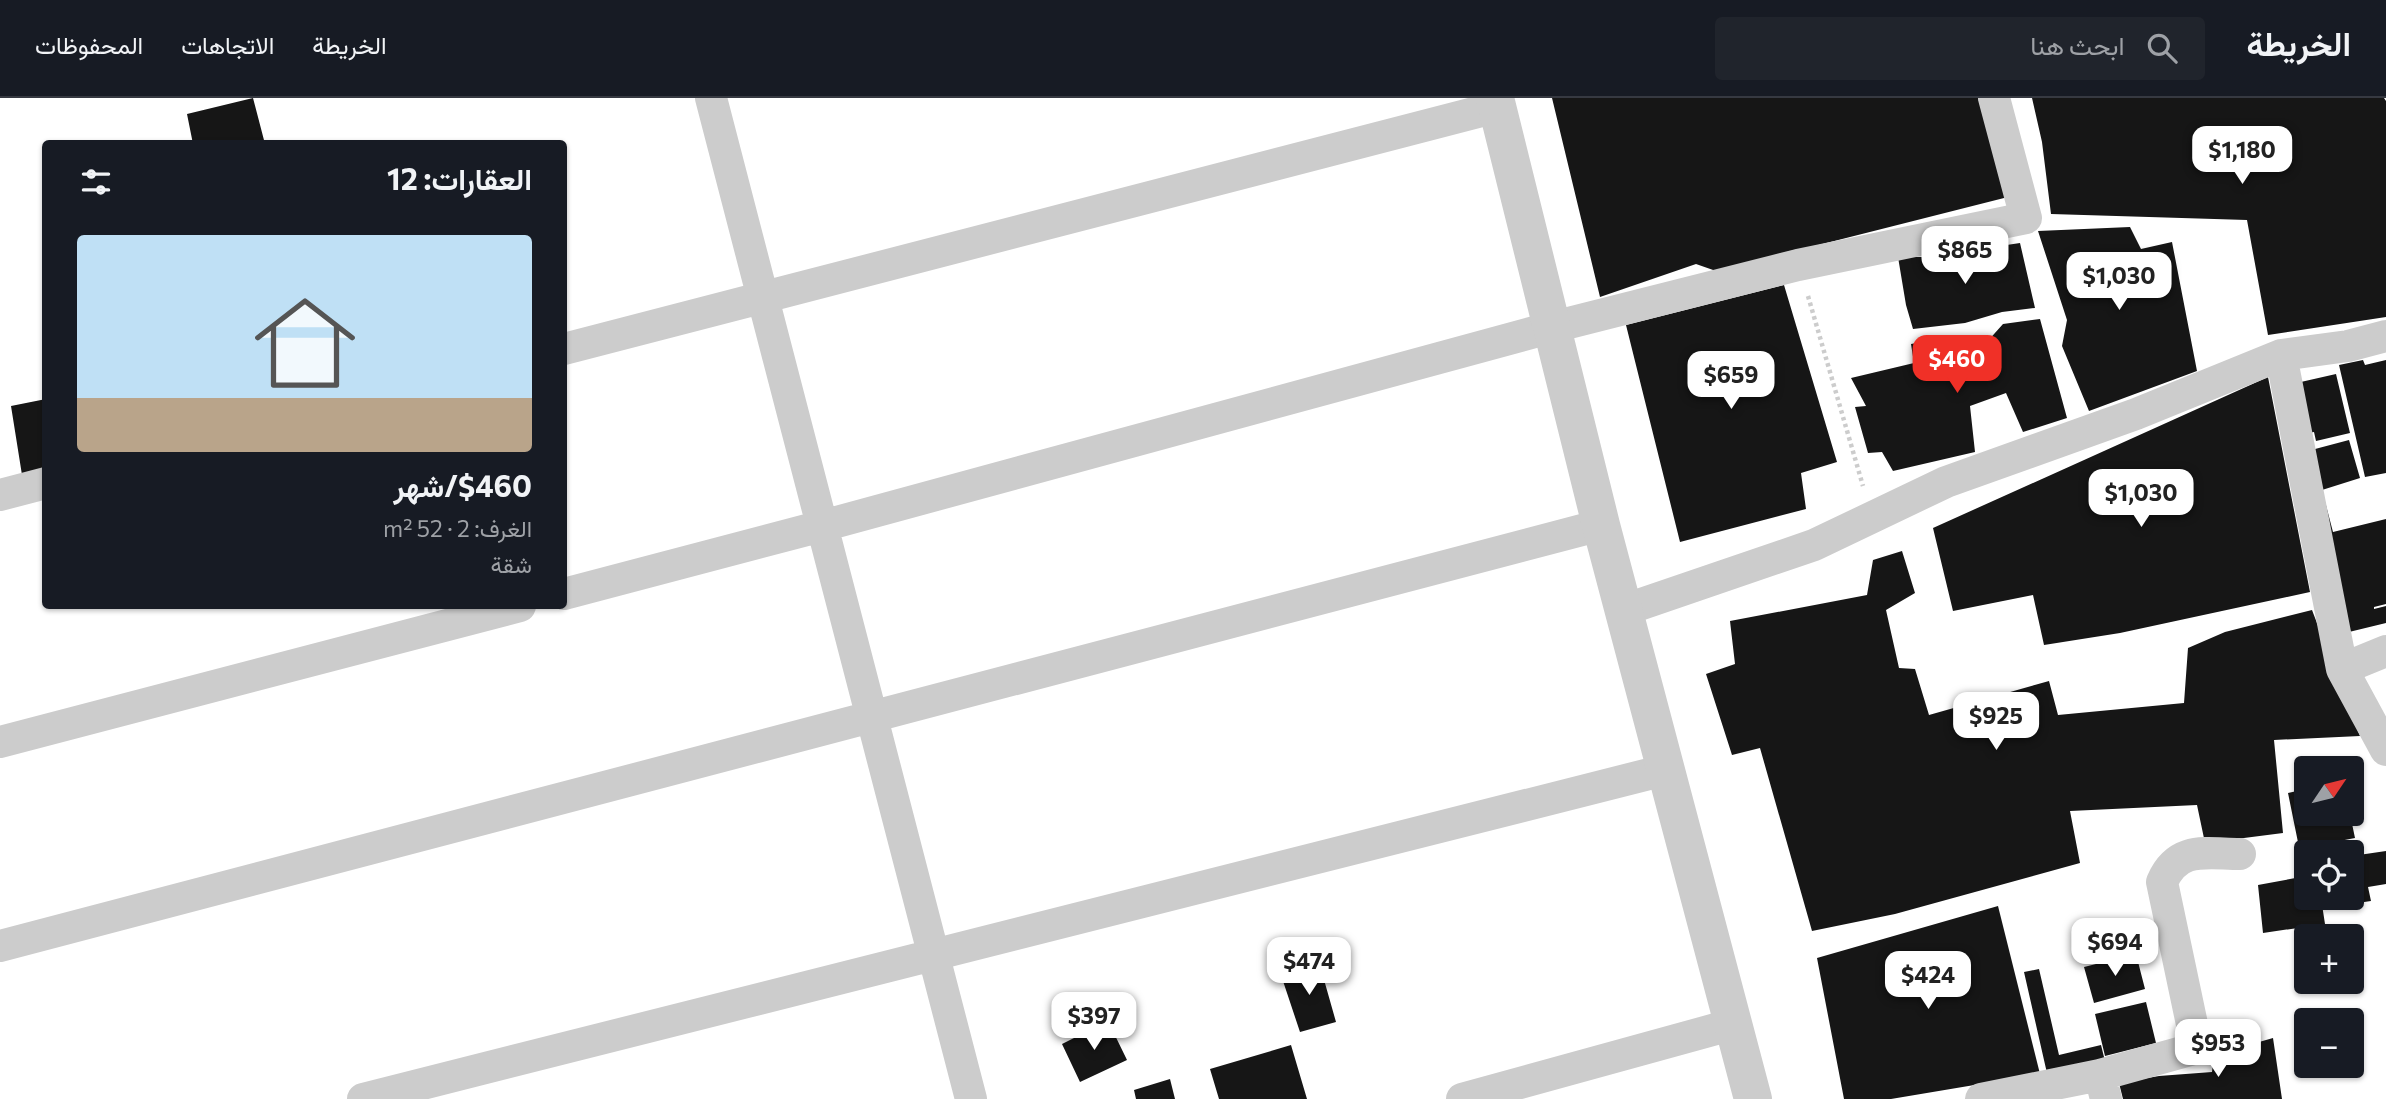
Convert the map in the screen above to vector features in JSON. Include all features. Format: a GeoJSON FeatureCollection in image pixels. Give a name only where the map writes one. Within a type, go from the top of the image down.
{"type":"FeatureCollection","features":[{"type":"Feature","properties":{"kind":"street"},"geometry":{"type":"LineString","coordinates":[[711,98],[971,1099]]}},
{"type":"Feature","properties":{"kind":"street"},"geometry":{"type":"LineString","coordinates":[[567,593],[1553,327],[1798,265],[2026,218],[1994,98]]}},
{"type":"Feature","properties":{"kind":"street"},"geometry":{"type":"LineString","coordinates":[[567,348],[1496,103],[1601,526],[1753,1099]]}},
{"type":"Feature","properties":{"kind":"street"},"geometry":{"type":"LineString","coordinates":[[1624,610],[1814,545],[1946,482],[2136,414],[2281,355],[2348,346],[2386,337]]}},
{"type":"Feature","properties":{"kind":"street"},"geometry":{"type":"LineString","coordinates":[[2281,355],[2342,669],[2386,750]]}},
{"type":"Feature","properties":{"kind":"street"},"geometry":{"type":"LineString","coordinates":[[0,495],[42,484]]}},
{"type":"Feature","properties":{"kind":"street"},"geometry":{"type":"LineString","coordinates":[[0,946],[1601,526]]}},
{"type":"Feature","properties":{"kind":"street"},"geometry":{"type":"LineString","coordinates":[[0,742],[509,609]]}},
{"type":"Feature","properties":{"kind":"street"},"geometry":{"type":"LineString","coordinates":[[2342,669],[2386,651]]}},
{"type":"Feature","properties":{"kind":"street"},"geometry":{"type":"LineString","coordinates":[[363,1099],[1665,770]]}},
{"type":"Feature","properties":{"kind":"street"},"geometry":{"type":"LineString","coordinates":[[1981,1099],[2103,1087],[2197,1048],[2162,882],[2168,867],[2190,854],[2240,854]]}},
{"type":"Feature","properties":{"kind":"street"},"geometry":{"type":"LineString","coordinates":[[1462,1099],[1734,1024]]}},
{"type":"Feature","properties":{"kind":"path"},"geometry":{"type":"LineString","coordinates":[[1798,265],[1871,518]]}},
{"type":"Feature","properties":{"kind":"building"},"geometry":{"type":"Polygon","coordinates":[[[253,98],[264,140],[192,140],[187,114],[253,98]]]}},
{"type":"Feature","properties":{"kind":"building"},"geometry":{"type":"Polygon","coordinates":[[[1552,98],[1978,98],[2008,197],[1716,271],[1696,264],[1600,297],[1552,98]]]}},
{"type":"Feature","properties":{"kind":"building"},"geometry":{"type":"Polygon","coordinates":[[[2032,98],[2384,98],[2386,317],[2268,335],[2247,220],[2051,214],[2042,142],[2032,98]]]}},
{"type":"Feature","properties":{"kind":"building"},"geometry":{"type":"Polygon","coordinates":[[[2130,227],[2141,249],[2172,242],[2197,371],[2089,411],[2062,346],[2067,320],[2038,231],[2130,227]]]}},
{"type":"Feature","properties":{"kind":"building"},"geometry":{"type":"Polygon","coordinates":[[[2020,243],[2035,308],[2002,312],[1965,323],[1913,329],[1898,257],[1927,257],[2020,243]]]}},
{"type":"Feature","properties":{"kind":"building"},"geometry":{"type":"Polygon","coordinates":[[[1784,285],[1837,462],[1801,473],[1806,509],[1680,542],[1626,325],[1784,285]]]}},
{"type":"Feature","properties":{"kind":"building"},"geometry":{"type":"Polygon","coordinates":[[[2040,319],[2067,418],[2023,432],[2006,393],[1970,406],[1975,452],[1893,471],[1882,452],[1868,453],[1855,407],[1866,406],[1851,378],[1914,363],[1911,344],[1948,338],[1955,351],[1986,343],[2003,324],[2040,319]]]}},
{"type":"Feature","properties":{"kind":"building"},"geometry":{"type":"Polygon","coordinates":[[[2363,360],[2365,365],[2386,360],[2386,473],[2365,477],[2339,365],[2363,360]]]}},
{"type":"Feature","properties":{"kind":"building"},"geometry":{"type":"Polygon","coordinates":[[[2336,374],[2350,433],[2316,441],[2314,432],[2303,434],[2292,384],[2336,374]]]}},
{"type":"Feature","properties":{"kind":"building"},"geometry":{"type":"Polygon","coordinates":[[[2268,377],[2310,592],[2120,633],[2044,645],[2033,595],[1953,611],[1933,528],[2268,377]]]}},
{"type":"Feature","properties":{"kind":"building"},"geometry":{"type":"Polygon","coordinates":[[[42,400],[42,472],[22,475],[11,406],[42,400]]]}},
{"type":"Feature","properties":{"kind":"building"},"geometry":{"type":"Polygon","coordinates":[[[2349,440],[2360,478],[2322,490],[2333,532],[2386,519],[2386,604],[2374,609],[2386,606],[2386,623],[2349,632],[2300,453],[2349,440]]]}},
{"type":"Feature","properties":{"kind":"building"},"geometry":{"type":"Polygon","coordinates":[[[1902,551],[1915,593],[1886,610],[1899,668],[1915,669],[1929,715],[2049,681],[2058,715],[2184,703],[2188,648],[2225,632],[2312,610],[2360,736],[2274,740],[2283,833],[2205,843],[2197,805],[2070,811],[2080,863],[1895,914],[1812,931],[1760,748],[1732,755],[1706,674],[1735,664],[1730,621],[1867,595],[1873,560],[1902,551]]]}},
{"type":"Feature","properties":{"kind":"building"},"geometry":{"type":"Polygon","coordinates":[[[2294,792],[2294,823],[2288,793],[2294,792]]]}},
{"type":"Feature","properties":{"kind":"building"},"geometry":{"type":"Polygon","coordinates":[[[2295,826],[2352,826],[2355,838],[2345,840],[2298,840],[2295,826]]]}},
{"type":"Feature","properties":{"kind":"building"},"geometry":{"type":"Polygon","coordinates":[[[2386,851],[2386,884],[2368,887],[2371,901],[2364,902],[2364,854],[2386,851]]]}},
{"type":"Feature","properties":{"kind":"building"},"geometry":{"type":"Polygon","coordinates":[[[2294,878],[2294,910],[2323,910],[2325,924],[2294,924],[2294,928],[2263,933],[2258,885],[2294,878]]]}},
{"type":"Feature","properties":{"kind":"building"},"geometry":{"type":"Polygon","coordinates":[[[1998,906],[2040,1074],[1891,1099],[1844,1099],[1817,958],[1998,906]]]}},
{"type":"Feature","properties":{"kind":"building"},"geometry":{"type":"Polygon","coordinates":[[[2136,954],[2145,989],[2094,1003],[2084,967],[2136,954]]]}},
{"type":"Feature","properties":{"kind":"building"},"geometry":{"type":"Polygon","coordinates":[[[1319,962],[1336,1022],[1300,1032],[1280,972],[1319,962]]]}},
{"type":"Feature","properties":{"kind":"building"},"geometry":{"type":"Polygon","coordinates":[[[2039,969],[2059,1055],[2101,1045],[2107,1069],[2049,1082],[2024,972],[2039,969]]]}},
{"type":"Feature","properties":{"kind":"building"},"geometry":{"type":"Polygon","coordinates":[[[2146,1002],[2156,1043],[2105,1056],[2095,1014],[2146,1002]]]}},
{"type":"Feature","properties":{"kind":"building"},"geometry":{"type":"Polygon","coordinates":[[[1108,1021],[1127,1060],[1080,1082],[1062,1044],[1108,1021]]]}},
{"type":"Feature","properties":{"kind":"building"},"geometry":{"type":"Polygon","coordinates":[[[2273,1038],[2282,1099],[2123,1099],[2119,1083],[2159,1076],[2212,1072],[2214,1055],[2273,1038]]]}},
{"type":"Feature","properties":{"kind":"building"},"geometry":{"type":"Polygon","coordinates":[[[1291,1045],[1307,1099],[1219,1099],[1210,1069],[1291,1045]]]}},
{"type":"Feature","properties":{"kind":"building"},"geometry":{"type":"Polygon","coordinates":[[[1170,1079],[1175,1099],[1136,1099],[1134,1090],[1170,1079]]]}}]}
